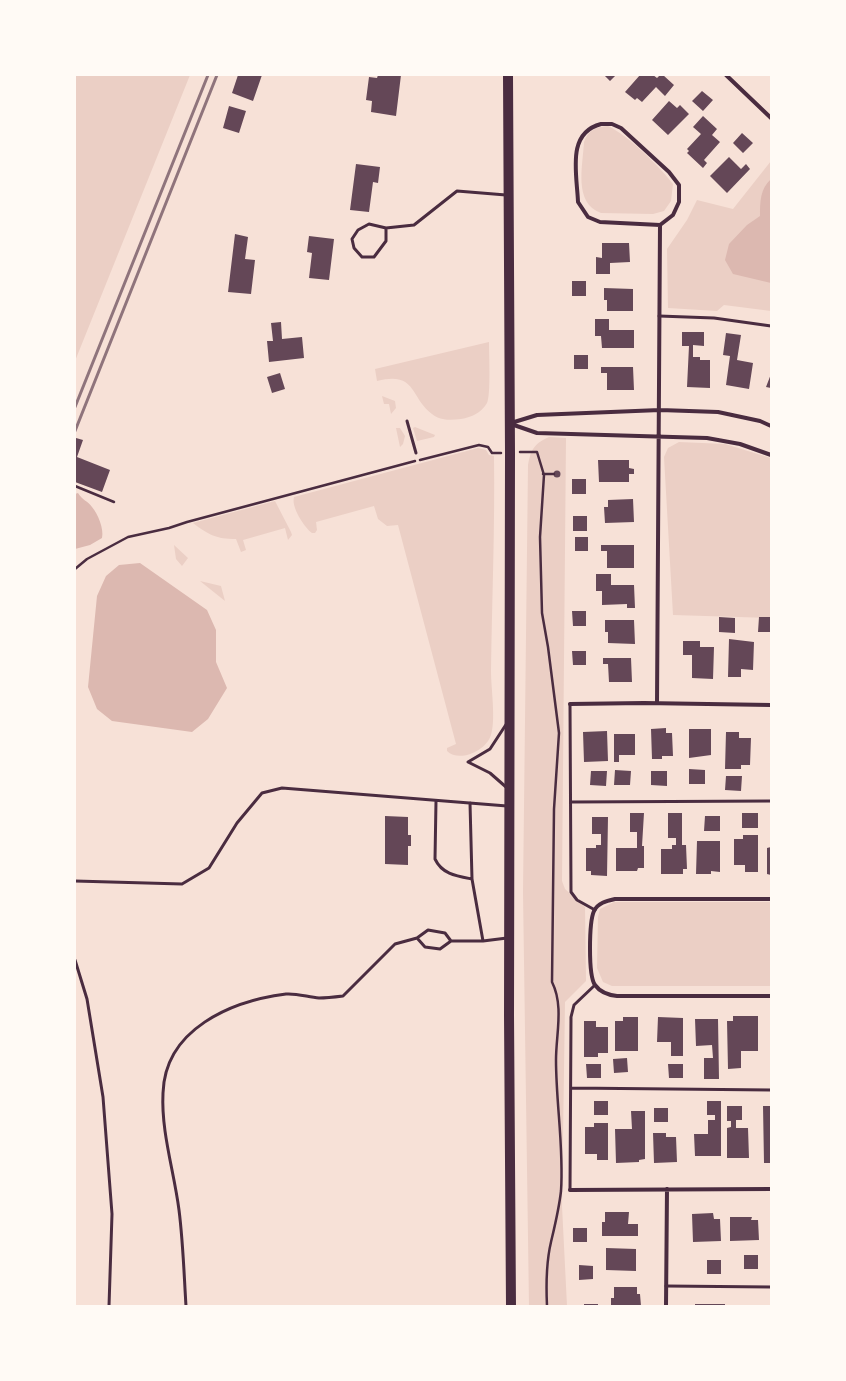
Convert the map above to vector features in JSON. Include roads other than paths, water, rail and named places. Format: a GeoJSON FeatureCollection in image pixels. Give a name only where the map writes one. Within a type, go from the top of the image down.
{"type":"FeatureCollection","features":[{"type":"Feature","properties":{"kind":"main road"},"geometry":{"type":"LineString","coordinates":[[508,75],[511,1306]]}},
{"type":"Feature","properties":{"kind":"street"},"geometry":{"type":"LineString","coordinates":[[726,75],[771,118]]}},
{"type":"Feature","properties":{"kind":"street"},"geometry":{"type":"LineString","coordinates":[[612,124],[621,128],[669,172],[679,185],[679,202],[673,215],[660,225],[600,222],[588,217],[580,208],[578,202],[576,147],[582,134],[593,126],[612,124]]}},
{"type":"Feature","properties":{"kind":"street"},"geometry":{"type":"LineString","coordinates":[[657,703],[660,437],[660,225]]}},
{"type":"Feature","properties":{"kind":"street"},"geometry":{"type":"LineString","coordinates":[[509,424],[537,415],[660,410],[718,412],[760,421],[771,426]]}},
{"type":"Feature","properties":{"kind":"street"},"geometry":{"type":"LineString","coordinates":[[509,424],[537,432],[707,438],[740,444],[771,456]]}},
{"type":"Feature","properties":{"kind":"street"},"geometry":{"type":"LineString","coordinates":[[570,704],[657,703],[771,705]]}},
{"type":"Feature","properties":{"kind":"street"},"geometry":{"type":"LineString","coordinates":[[771,899],[615,899],[603,902],[595,910],[590,920],[592,976],[595,985],[602,991],[617,996],[771,996]]}},
{"type":"Feature","properties":{"kind":"street"},"geometry":{"type":"LineString","coordinates":[[666,1306],[667,1189]]}},
{"type":"Feature","properties":{"kind":"street"},"geometry":{"type":"LineString","coordinates":[[570,1190],[771,1189]]}},
{"type":"Feature","properties":{"kind":"lane"},"geometry":{"type":"LineString","coordinates":[[386,228],[386,241],[374,257],[362,257],[354,248],[352,239],[358,230],[369,224],[386,228],[414,225],[457,191],[508,195]]}},
{"type":"Feature","properties":{"kind":"lane"},"geometry":{"type":"LineString","coordinates":[[659,316],[714,318],[771,326]]}},
{"type":"Feature","properties":{"kind":"lane"},"geometry":{"type":"LineString","coordinates":[[407,421],[416,453]]}},
{"type":"Feature","properties":{"kind":"lane"},"geometry":{"type":"LineString","coordinates":[[570,704],[571,892],[577,900],[595,910]]}},
{"type":"Feature","properties":{"kind":"lane"},"geometry":{"type":"LineString","coordinates":[[509,720],[490,749],[484,754],[468,762],[490,773],[509,790]]}},
{"type":"Feature","properties":{"kind":"lane"},"geometry":{"type":"LineString","coordinates":[[75,881],[182,884],[210,868],[238,823],[262,793],[282,788],[509,806]]}},
{"type":"Feature","properties":{"kind":"lane"},"geometry":{"type":"LineString","coordinates":[[436,800],[434,859],[438,866],[446,872],[454,876],[472,879]]}},
{"type":"Feature","properties":{"kind":"lane"},"geometry":{"type":"LineString","coordinates":[[571,802],[771,801]]}},
{"type":"Feature","properties":{"kind":"lane"},"geometry":{"type":"LineString","coordinates":[[470,803],[472,879],[483,941]]}},
{"type":"Feature","properties":{"kind":"lane"},"geometry":{"type":"LineString","coordinates":[[186,1306],[179,1209],[164,1118],[163,1092],[167,1071],[177,1048],[191,1031],[213,1016],[249,1001],[287,994],[320,998],[343,996],[395,944],[417,938],[428,930],[445,933],[451,941]]}},
{"type":"Feature","properties":{"kind":"lane"},"geometry":{"type":"LineString","coordinates":[[417,938],[425,947],[440,948],[451,941],[483,941],[509,938]]}},
{"type":"Feature","properties":{"kind":"lane"},"geometry":{"type":"LineString","coordinates":[[75,960],[87,999],[103,1096],[112,1214],[109,1306]]}},
{"type":"Feature","properties":{"kind":"lane"},"geometry":{"type":"LineString","coordinates":[[570,1190],[571,1017],[574,1005],[595,985]]}},
{"type":"Feature","properties":{"kind":"lane"},"geometry":{"type":"LineString","coordinates":[[570,1088],[771,1090]]}},
{"type":"Feature","properties":{"kind":"lane"},"geometry":{"type":"LineString","coordinates":[[666,1286],[771,1287]]}},
{"type":"Feature","properties":{"kind":"railway"},"geometry":{"type":"LineString","coordinates":[[75,407],[208,75]]}},
{"type":"Feature","properties":{"kind":"railway"},"geometry":{"type":"LineString","coordinates":[[75,431],[217,75]]}}]}
